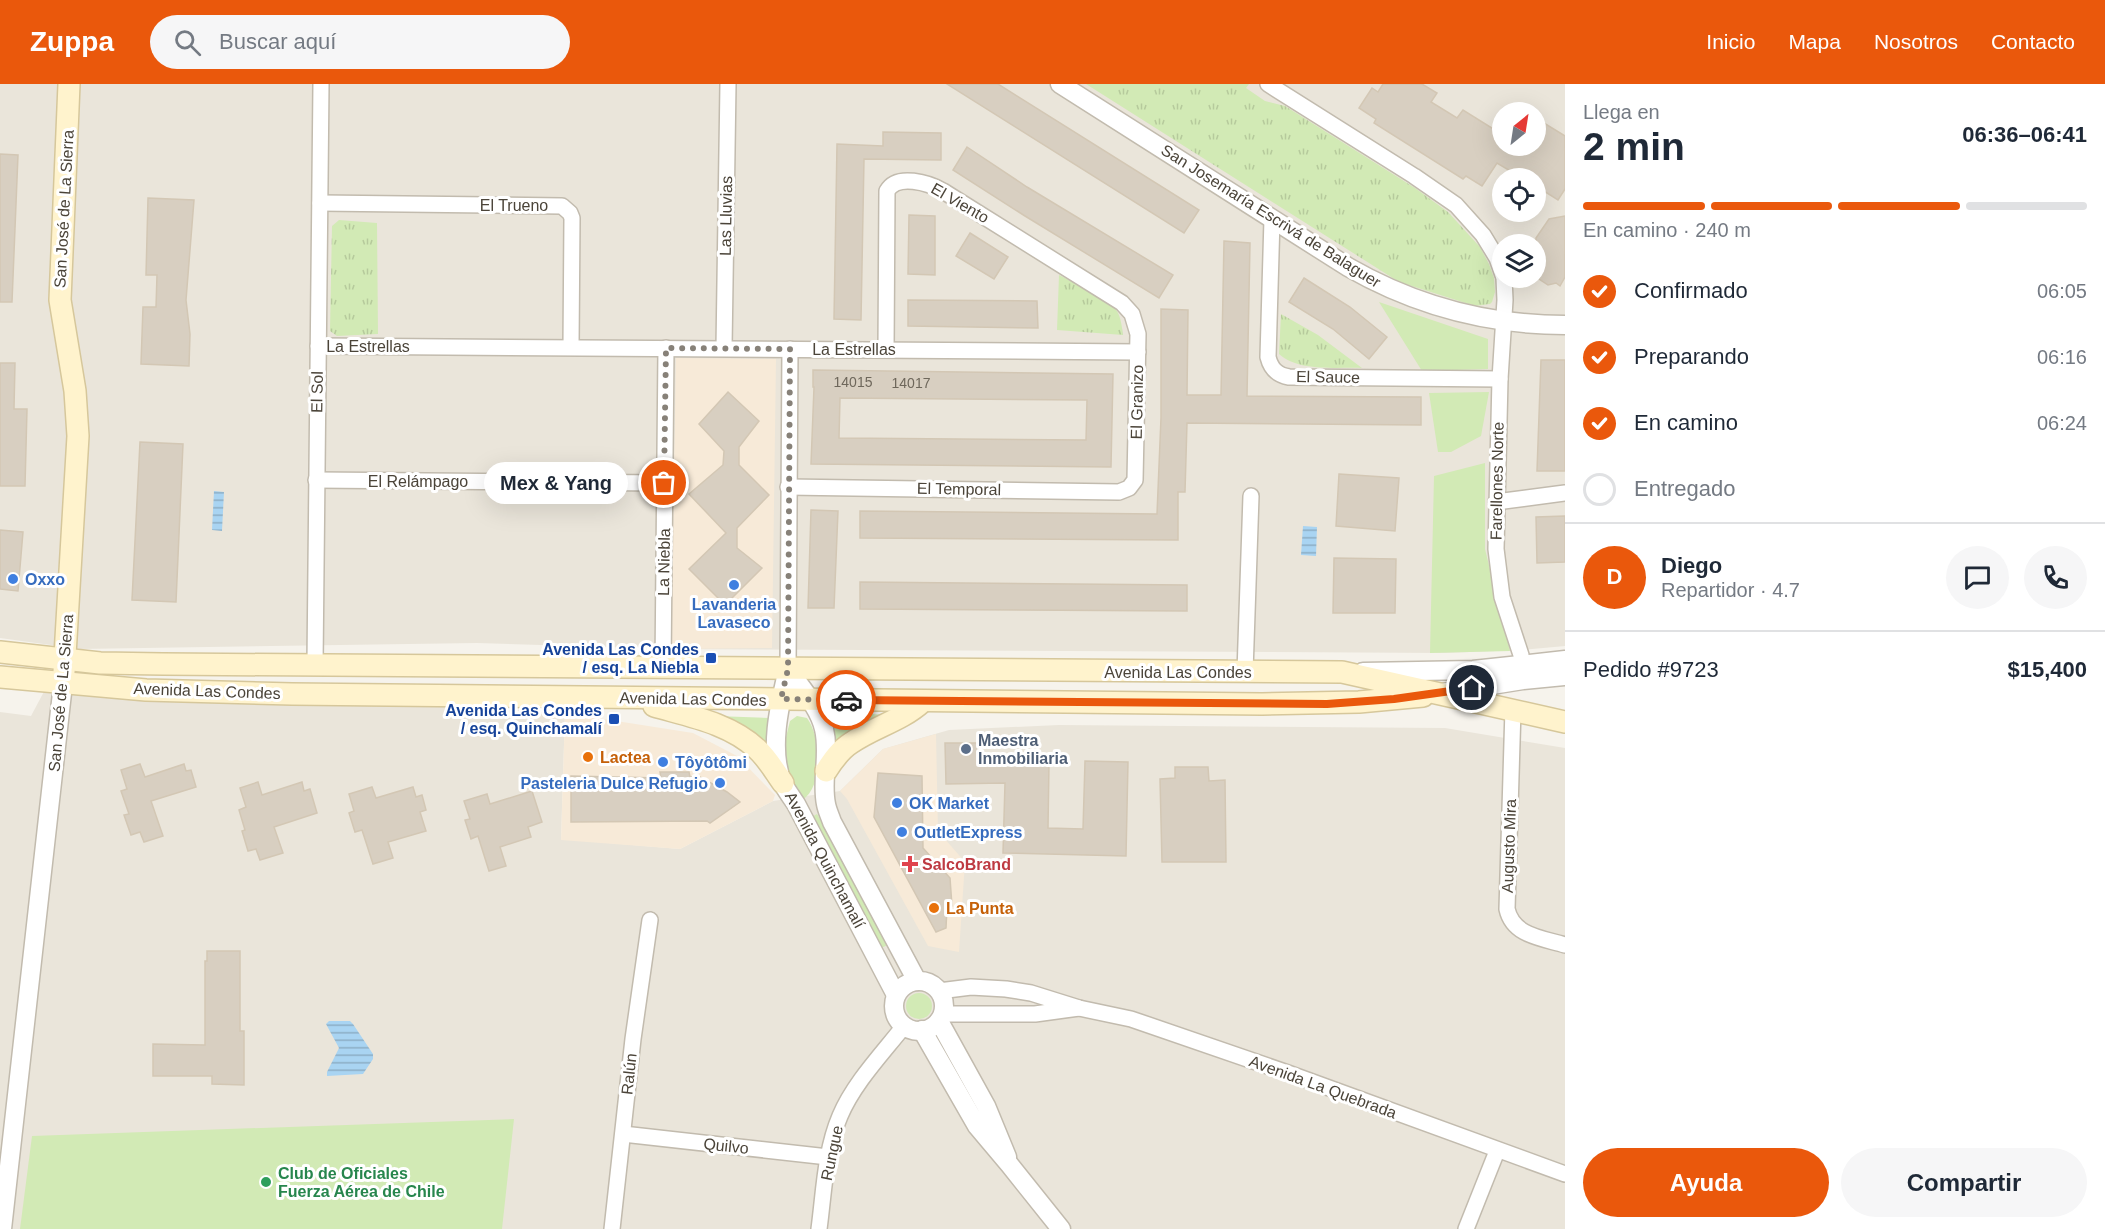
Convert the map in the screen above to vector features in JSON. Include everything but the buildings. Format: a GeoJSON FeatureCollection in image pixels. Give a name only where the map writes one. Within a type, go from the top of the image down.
{"type":"FeatureCollection","features":[{"type":"Feature","properties":{"kind":"main road","name":"San José de La Sierra"},"geometry":{"type":"LineString","coordinates":[[63,684],[78,436],[75,391],[60,300],[69,84]]}},
{"type":"Feature","properties":{"kind":"main road","name":"Avenida Las Condes"},"geometry":{"type":"LineString","coordinates":[[0,652],[65,660],[142,664],[1342,672]]}},
{"type":"Feature","properties":{"kind":"main road"},"geometry":{"type":"LineString","coordinates":[[1342,672],[1565,722]]}},
{"type":"Feature","properties":{"kind":"main road","name":"Avenida Las Condes"},"geometry":{"type":"LineString","coordinates":[[0,677],[63,684],[219,693],[922,702],[1327,704],[1438,694]]}},
{"type":"Feature","properties":{"kind":"main road"},"geometry":{"type":"LineString","coordinates":[[627,698],[707,721],[737,734],[758,750],[783,783]]}},
{"type":"Feature","properties":{"kind":"main road"},"geometry":{"type":"LineString","coordinates":[[825,779],[841,750],[850,743],[896,720],[922,702]]}},
{"type":"Feature","properties":{"kind":"street","name":"El Sol"},"geometry":{"type":"LineString","coordinates":[[315,664],[321,84]]}},
{"type":"Feature","properties":{"kind":"street","name":"Las Lluvias"},"geometry":{"type":"LineString","coordinates":[[724,348],[728,84]]}},
{"type":"Feature","properties":{"kind":"street","name":"San Josemaría Escrivá de Balaguer"},"geometry":{"type":"LineString","coordinates":[[1060,84],[1272,219],[1356,271],[1396,292],[1449,311],[1504,322],[1565,325]]}},
{"type":"Feature","properties":{"kind":"street","name":"Farellones Norte"},"geometry":{"type":"LineString","coordinates":[[1268,84],[1456,205],[1484,235],[1492,249]]}},
{"type":"Feature","properties":{"kind":"street","name":"El Viento"},"geometry":{"type":"LineString","coordinates":[[886,350],[886,196],[889,187],[897,183],[925,183],[943,191],[1122,303],[1132,314]]}},
{"type":"Feature","properties":{"kind":"street","name":"El Trueno"},"geometry":{"type":"LineString","coordinates":[[320,203],[562,206],[572,218],[571,347]]}},
{"type":"Feature","properties":{"kind":"street","name":"El Sauce"},"geometry":{"type":"LineString","coordinates":[[1272,219],[1268,357],[1277,374],[1289,377],[1500,379]]}},
{"type":"Feature","properties":{"kind":"street","name":"Farellones Norte"},"geometry":{"type":"LineString","coordinates":[[1503,288],[1496,549],[1500,585],[1523,673]]}},
{"type":"Feature","properties":{"kind":"street","name":"El Granizo"},"geometry":{"type":"LineString","coordinates":[[1129,488],[1136,475],[1138,352],[1137,327],[1132,314]]}},
{"type":"Feature","properties":{"kind":"street","name":"La Estrellas"},"geometry":{"type":"LineString","coordinates":[[318,346],[1138,352]]}},
{"type":"Feature","properties":{"kind":"street","name":"La Niebla"},"geometry":{"type":"LineString","coordinates":[[663,668],[666,348]]}},
{"type":"Feature","properties":{"kind":"street"},"geometry":{"type":"LineString","coordinates":[[788,669],[790,349]]}},
{"type":"Feature","properties":{"kind":"street","name":"El Relámpago"},"geometry":{"type":"LineString","coordinates":[[316,480],[664,483]]}},
{"type":"Feature","properties":{"kind":"street","name":"El Temporal"},"geometry":{"type":"LineString","coordinates":[[788,487],[1119,492],[1129,488]]}},
{"type":"Feature","properties":{"kind":"street"},"geometry":{"type":"LineString","coordinates":[[1496,502],[1565,493]]}},
{"type":"Feature","properties":{"kind":"street"},"geometry":{"type":"LineString","coordinates":[[1245,672],[1251,496]]}},
{"type":"Feature","properties":{"kind":"street","name":"Avenida Las Condes"},"geometry":{"type":"LineString","coordinates":[[1438,694],[1565,660]]}},
{"type":"Feature","properties":{"kind":"street","name":"Avenida Quinchamalí"},"geometry":{"type":"LineString","coordinates":[[788,669],[781,699],[776,742],[783,783],[896,994]]}},
{"type":"Feature","properties":{"kind":"street","name":"Avenida Quinchamalí"},"geometry":{"type":"LineString","coordinates":[[788,669],[817,711],[824,729],[826,806],[832,822],[917,981]]}},
{"type":"Feature","properties":{"kind":"street","name":"Avenida Las Condes"},"geometry":{"type":"LineString","coordinates":[[1342,672],[1473,670],[1565,676]]}},
{"type":"Feature","properties":{"kind":"street","name":"San José de La Sierra"},"geometry":{"type":"LineString","coordinates":[[2,1229],[6,1153],[63,684]]}},
{"type":"Feature","properties":{"kind":"street","name":"Augusto Mira"},"geometry":{"type":"LineString","coordinates":[[1513,709],[1508,915],[1518,929],[1565,945]]}},
{"type":"Feature","properties":{"kind":"street"},"geometry":{"type":"LineString","coordinates":[[796,804],[805,806],[814,804],[821,797],[825,779]]}},
{"type":"Feature","properties":{"kind":"street","name":"Ralún"},"geometry":{"type":"LineString","coordinates":[[612,1229],[633,1039],[650,920]]}},
{"type":"Feature","properties":{"kind":"street"},"geometry":{"type":"LineString","coordinates":[[927,982],[939,991],[942,998],[940,1017],[934,1025],[922,1030],[909,1029],[894,1012],[896,994],[909,983],[927,982]]}},
{"type":"Feature","properties":{"kind":"street","name":"Avenida La Quebrada"},"geometry":{"type":"LineString","coordinates":[[939,991],[971,987],[1006,989],[1053,998],[1079,1008],[1131,1019],[1565,1174]]}},
{"type":"Feature","properties":{"kind":"street","name":"Avenida La Quebrada"},"geometry":{"type":"LineString","coordinates":[[940,1017],[1035,1014],[1079,1008]]}},
{"type":"Feature","properties":{"kind":"street"},"geometry":{"type":"LineString","coordinates":[[940,1017],[986,1106],[1010,1164]]}},
{"type":"Feature","properties":{"kind":"street","name":"Rungue"},"geometry":{"type":"LineString","coordinates":[[819,1229],[832,1138],[847,1102],[904,1026]]}},
{"type":"Feature","properties":{"kind":"street"},"geometry":{"type":"LineString","coordinates":[[922,1030],[968,1114],[1060,1229]]}},
{"type":"Feature","properties":{"kind":"street","name":"Quilvo"},"geometry":{"type":"LineString","coordinates":[[623,1134],[828,1157]]}},
{"type":"Feature","properties":{"kind":"street"},"geometry":{"type":"LineString","coordinates":[[1466,1229],[1497,1151]]}},
{"type":"Feature","properties":{"kind":"shaded area"},"geometry":{"type":"Polygon","coordinates":[[[0,84],[1565,84],[1565,646],[1444,653],[671,649],[477,643],[80,649],[0,638],[0,84]]]}},
{"type":"Feature","properties":{"kind":"shaded area"},"geometry":{"type":"Polygon","coordinates":[[[676,358],[776,359],[772,648],[671,649],[676,358]]]}},
{"type":"Feature","properties":{"kind":"shaded area"},"geometry":{"type":"Polygon","coordinates":[[[47,686],[565,713],[561,839],[680,849],[773,801],[840,791],[883,749],[949,730],[1059,725],[1445,728],[1565,748],[1565,1229],[0,1229],[0,712],[31,716],[47,686]]]}},
{"type":"Feature","properties":{"kind":"shaded area"},"geometry":{"type":"Polygon","coordinates":[[[565,713],[693,733],[737,756],[775,795],[773,801],[680,849],[561,840],[565,713]]]}},
{"type":"Feature","properties":{"kind":"shaded area"},"geometry":{"type":"Polygon","coordinates":[[[936,734],[938,831],[965,862],[959,952],[928,946],[847,799],[840,791],[883,749],[936,734]]]}},
{"type":"Feature","properties":{"kind":"green space"},"geometry":{"type":"Polygon","coordinates":[[[1086,84],[1249,84],[1246,88],[1265,101],[1285,106],[1415,188],[1448,212],[1480,247],[1492,272],[1492,288],[1495,288],[1495,292],[1490,304],[1475,306],[1399,282],[1086,84]]]}},
{"type":"Feature","properties":{"kind":"green space"},"geometry":{"type":"Polygon","coordinates":[[[339,220],[377,223],[378,334],[337,336],[330,331],[332,226],[339,220]]]}},
{"type":"Feature","properties":{"kind":"green space"},"geometry":{"type":"Polygon","coordinates":[[[1059,275],[1112,306],[1117,311],[1123,335],[1057,330],[1059,275]]]}},
{"type":"Feature","properties":{"kind":"green space"},"geometry":{"type":"Polygon","coordinates":[[[1379,302],[1488,339],[1488,369],[1422,371],[1379,302]]]}},
{"type":"Feature","properties":{"kind":"green space"},"geometry":{"type":"Polygon","coordinates":[[[1281,314],[1318,335],[1362,368],[1307,366],[1287,360],[1279,354],[1281,314]]]}},
{"type":"Feature","properties":{"kind":"green space"},"geometry":{"type":"Polygon","coordinates":[[[1489,392],[1481,436],[1451,452],[1438,452],[1429,393],[1489,392]]]}},
{"type":"Feature","properties":{"kind":"green space"},"geometry":{"type":"Polygon","coordinates":[[[1485,463],[1485,549],[1510,651],[1430,653],[1434,476],[1485,463]]]}},
{"type":"Feature","properties":{"kind":"green space"},"geometry":{"type":"Polygon","coordinates":[[[827,712],[891,715],[835,748],[827,712]]]}},
{"type":"Feature","properties":{"kind":"green space"},"geometry":{"type":"Polygon","coordinates":[[[716,716],[772,718],[766,737],[766,750],[716,716]]]}},
{"type":"Feature","properties":{"kind":"green space"},"geometry":{"type":"Polygon","coordinates":[[[797,716],[807,718],[812,726],[818,761],[814,784],[802,800],[788,774],[784,745],[790,721],[797,716]]]}},
{"type":"Feature","properties":{"kind":"green space"},"geometry":{"type":"Polygon","coordinates":[[[817,814],[890,944],[881,948],[810,818],[817,814]]]}},
{"type":"Feature","properties":{"kind":"green space"},"geometry":{"type":"Polygon","coordinates":[[[919,993],[928,997],[932,1006],[928,1015],[919,1019],[910,1015],[906,1006],[910,997],[919,993]]]}},
{"type":"Feature","properties":{"kind":"green space","name":"Club de Oficiales Fuerza Aérea de Chile"},"geometry":{"type":"Polygon","coordinates":[[[514,1119],[502,1229],[20,1229],[32,1136],[514,1119]]]}},
{"type":"Feature","properties":{"kind":"water"},"geometry":{"type":"Polygon","coordinates":[[[214,491],[224,492],[222,531],[212,530],[214,491]]]}},
{"type":"Feature","properties":{"kind":"water"},"geometry":{"type":"Polygon","coordinates":[[[1303,526],[1317,527],[1316,556],[1301,555],[1303,526]]]}},
{"type":"Feature","properties":{"kind":"water"},"geometry":{"type":"Polygon","coordinates":[[[329,1021],[350,1021],[373,1054],[373,1059],[363,1074],[327,1076],[339,1048],[326,1024],[329,1021]]]}},
{"type":"Feature","properties":{"kind":"way so far"},"geometry":{"type":"LineString","coordinates":[[664,483],[666,348],[790,349],[788,669],[781,699],[846,700]]}},
{"type":"Feature","properties":{"kind":"place","name":"Mex & Yang"},"geometry":{"type":"Point","coordinates":[664,483]}},
{"type":"Feature","properties":{"kind":"place","name":"Oxxo"},"geometry":{"type":"Point","coordinates":[13,579]}},
{"type":"Feature","properties":{"kind":"place","name":"Lavanderia Lavaseco"},"geometry":{"type":"Point","coordinates":[734,585]}},
{"type":"Feature","properties":{"kind":"place","name":"Avenida Las Condes / esq. La Niebla"},"geometry":{"type":"Point","coordinates":[711,658]}},
{"type":"Feature","properties":{"kind":"place","name":"Avenida Las Condes / esq. Quinchamalí"},"geometry":{"type":"Point","coordinates":[614,719]}},
{"type":"Feature","properties":{"kind":"place","name":"Maestra Inmobiliaria"},"geometry":{"type":"Point","coordinates":[966,749]}},
{"type":"Feature","properties":{"kind":"place","name":"Lactea"},"geometry":{"type":"Point","coordinates":[588,757]}},
{"type":"Feature","properties":{"kind":"place","name":"Tôyôtômi"},"geometry":{"type":"Point","coordinates":[663,762]}},
{"type":"Feature","properties":{"kind":"place","name":"Pasteleria Dulce Refugio"},"geometry":{"type":"Point","coordinates":[720,783]}},
{"type":"Feature","properties":{"kind":"place","name":"OK Market"},"geometry":{"type":"Point","coordinates":[897,803]}},
{"type":"Feature","properties":{"kind":"place","name":"OutletExpress"},"geometry":{"type":"Point","coordinates":[902,832]}},
{"type":"Feature","properties":{"kind":"place","name":"SalcoBrand"},"geometry":{"type":"Point","coordinates":[910,864]}},
{"type":"Feature","properties":{"kind":"place","name":"La Punta"},"geometry":{"type":"Point","coordinates":[934,908]}},
{"type":"Feature","properties":{"kind":"place","name":"Club de Oficiales Fuerza Aérea de Chile"},"geometry":{"type":"Point","coordinates":[266,1182]}},
{"type":"Feature","properties":{"kind":"route"},"geometry":{"type":"LineString","coordinates":[[846,700],[1327,704],[1394,699],[1472,688]]}}]}
